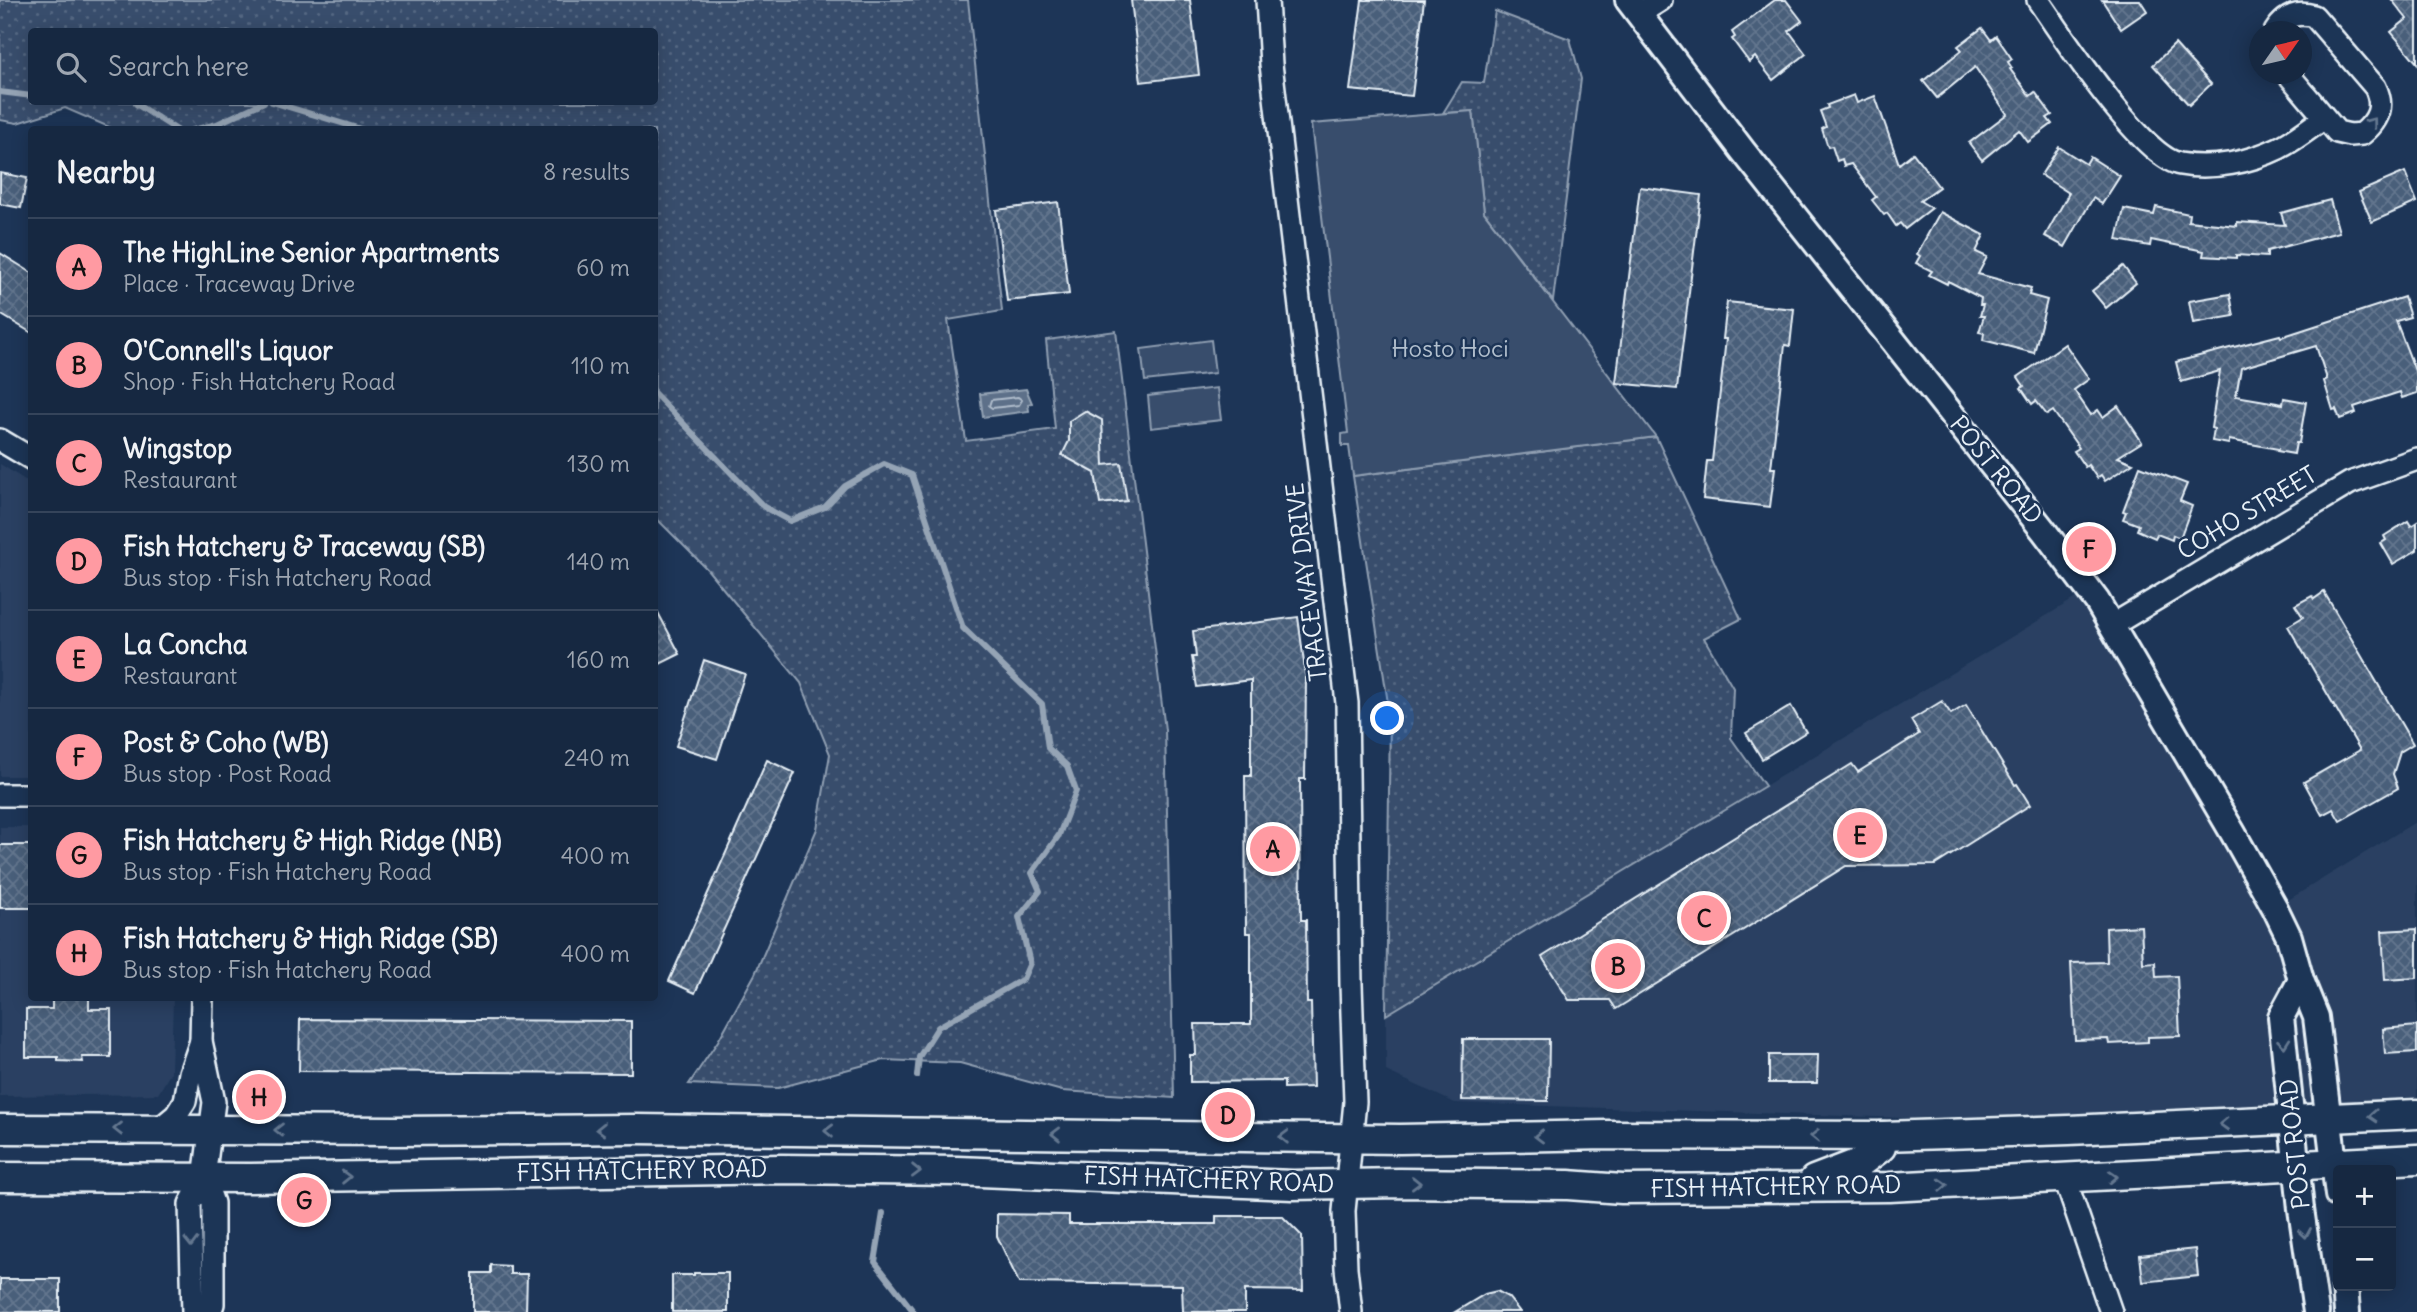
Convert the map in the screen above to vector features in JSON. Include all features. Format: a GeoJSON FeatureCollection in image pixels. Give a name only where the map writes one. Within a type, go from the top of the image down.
{"type":"FeatureCollection","features":[{"type":"Feature","properties":{"kind":"main road","name":"FISH HATCHERY ROAD"},"geometry":{"type":"LineString","coordinates":[[0,1177],[204,1178],[780,1169],[957,1171],[1293,1185],[1400,1139],[1607,1135],[1884,1136],[2417,1114]]}},
{"type":"Feature","properties":{"kind":"main road","name":"FISH HATCHERY ROAD"},"geometry":{"type":"LineString","coordinates":[[0,1129],[636,1129],[1350,1160],[1622,1189],[1889,1187],[2417,1159]]}},
{"type":"Feature","properties":{"kind":"main road"},"geometry":{"type":"LineString","coordinates":[[1777,1188],[1820,1179],[1849,1168],[1881,1147],[1884,1136]]}},
{"type":"Feature","properties":{"kind":"street","name":"TRACEWAY DRIVE"},"geometry":{"type":"LineString","coordinates":[[1267,0],[1271,64],[1347,703],[1355,1101],[1344,1211],[1351,1312]]}},
{"type":"Feature","properties":{"kind":"street"},"geometry":{"type":"LineString","coordinates":[[1634,7],[1661,0]]}},
{"type":"Feature","properties":{"kind":"street"},"geometry":{"type":"LineString","coordinates":[[2038,0],[2092,81],[2160,156],[2179,164],[2230,165],[2280,148],[2324,118]]}},
{"type":"Feature","properties":{"kind":"street","name":"POST ROAD"},"geometry":{"type":"LineString","coordinates":[[1634,7],[1759,171],[2052,541],[2089,590],[2111,626],[2275,908],[2289,937],[2301,980],[2316,1017],[2335,1163]]}},
{"type":"Feature","properties":{"kind":"street"},"geometry":{"type":"LineString","coordinates":[[2285,21],[2291,15],[2301,13],[2314,16],[2379,96],[2377,118],[2362,134],[2337,132],[2296,84]]}},
{"type":"Feature","properties":{"kind":"street"},"geometry":{"type":"LineString","coordinates":[[0,440],[28,457]]}},
{"type":"Feature","properties":{"kind":"street","name":"COHO STREET"},"geometry":{"type":"LineString","coordinates":[[2111,626],[2350,483],[2417,459]]}},
{"type":"Feature","properties":{"kind":"street"},"geometry":{"type":"LineString","coordinates":[[0,795],[28,795]]}},
{"type":"Feature","properties":{"kind":"street","name":"POST ROAD"},"geometry":{"type":"LineString","coordinates":[[2301,980],[2281,1017],[2316,1312]]}},
{"type":"Feature","properties":{"kind":"street"},"geometry":{"type":"LineString","coordinates":[[193,1312],[190,1204],[204,1178],[214,1102],[201,1041],[202,1001]]}},
{"type":"Feature","properties":{"kind":"street"},"geometry":{"type":"LineString","coordinates":[[159,1129],[176,1115],[185,1101],[190,1073],[201,1041]]}},
{"type":"Feature","properties":{"kind":"street"},"geometry":{"type":"LineString","coordinates":[[204,1178],[213,1203],[213,1304],[210,1312]]}},
{"type":"Feature","properties":{"kind":"street"},"geometry":{"type":"LineString","coordinates":[[2065,1179],[2111,1312]]}},
{"type":"Feature","properties":{"kind":"street"},"geometry":{"type":"LineString","coordinates":[[2345,1291],[2347,1312]]}},
{"type":"Feature","properties":{"kind":"shaded area"},"geometry":{"type":"Polygon","coordinates":[[[0,464],[28,482],[28,776],[0,776],[0,464]]]}},
{"type":"Feature","properties":{"kind":"shaded area"},"geometry":{"type":"Polygon","coordinates":[[[2089,590],[2275,908],[2417,821],[2417,1097],[2097,1113],[1908,1118],[1455,1103],[1386,1071],[1386,1015],[2089,590]]]}},
{"type":"Feature","properties":{"kind":"shaded area"},"geometry":{"type":"Polygon","coordinates":[[[0,827],[28,827],[28,1001],[173,1001],[171,1072],[158,1094],[0,1096],[0,827]]]}},
{"type":"Feature","properties":{"kind":"green space"},"geometry":{"type":"Polygon","coordinates":[[[0,0],[968,0],[1002,311],[948,320],[966,441],[1055,429],[1046,340],[1116,331],[1165,730],[1174,1098],[1062,1091],[960,1063],[883,1060],[778,1088],[689,1084],[718,1041],[755,974],[817,829],[830,754],[801,683],[707,569],[658,520],[658,126],[107,126],[65,108],[17,123],[0,120],[0,0]]]}},
{"type":"Feature","properties":{"kind":"green space"},"geometry":{"type":"Polygon","coordinates":[[[1495,11],[1570,39],[1581,79],[1553,301],[1484,212],[1473,111],[1443,113],[1462,82],[1484,83],[1495,11]]]}},
{"type":"Feature","properties":{"kind":"green space","name":"Hosto Hoci"},"geometry":{"type":"Polygon","coordinates":[[[1473,111],[1484,212],[1656,437],[1353,476],[1349,446],[1342,446],[1342,434],[1348,433],[1311,124],[1473,111]]]}},
{"type":"Feature","properties":{"kind":"green space"},"geometry":{"type":"Polygon","coordinates":[[[1211,340],[1215,373],[1145,381],[1141,349],[1211,340]]]}},
{"type":"Feature","properties":{"kind":"green space"},"geometry":{"type":"Polygon","coordinates":[[[1217,388],[1221,420],[1151,428],[1148,396],[1217,388]]]}},
{"type":"Feature","properties":{"kind":"green space"},"geometry":{"type":"Polygon","coordinates":[[[1656,437],[1741,619],[1704,638],[1733,688],[1731,738],[1765,786],[1386,1015],[1390,716],[1353,476],[1656,437]]]}},
{"type":"Feature","properties":{"kind":"water"},"geometry":{"type":"Polygon","coordinates":[[[1026,389],[1032,403],[1028,404],[1029,411],[983,417],[980,394],[1026,389]]]}},
{"type":"Feature","properties":{"kind":"building"},"geometry":{"type":"Polygon","coordinates":[[[1131,0],[1190,0],[1199,75],[1141,82],[1131,0]]]}},
{"type":"Feature","properties":{"kind":"building"},"geometry":{"type":"Polygon","coordinates":[[[1362,0],[1424,0],[1412,96],[1350,90],[1362,0]]]}},
{"type":"Feature","properties":{"kind":"building"},"geometry":{"type":"Polygon","coordinates":[[[1775,0],[1786,0],[1802,21],[1789,31],[1806,54],[1773,80],[1755,57],[1749,62],[1732,39],[1735,37],[1732,32],[1775,0]]]}},
{"type":"Feature","properties":{"kind":"building"},"geometry":{"type":"Polygon","coordinates":[[[2102,0],[2140,0],[2147,11],[2121,29],[2102,0]]]}},
{"type":"Feature","properties":{"kind":"building"},"geometry":{"type":"Polygon","coordinates":[[[2392,0],[2417,0],[2417,63],[2391,32],[2407,19],[2392,0]]]}},
{"type":"Feature","properties":{"kind":"building"},"geometry":{"type":"Polygon","coordinates":[[[1982,28],[1991,40],[1996,36],[2012,59],[2008,62],[2012,68],[2010,69],[2030,96],[2035,92],[2052,115],[2047,118],[2052,124],[2028,142],[2019,130],[1982,160],[1969,143],[2007,114],[1975,67],[1937,98],[1923,81],[1962,50],[1958,46],[1982,28]]]}},
{"type":"Feature","properties":{"kind":"building"},"geometry":{"type":"Polygon","coordinates":[[[2175,44],[2211,84],[2189,105],[2153,65],[2175,44]]]}},
{"type":"Feature","properties":{"kind":"building"},"geometry":{"type":"Polygon","coordinates":[[[1854,95],[1857,103],[1875,96],[1899,164],[1913,153],[1939,187],[1920,201],[1932,208],[1905,229],[1900,223],[1896,226],[1887,213],[1884,215],[1872,200],[1876,197],[1851,164],[1844,166],[1842,159],[1837,161],[1832,146],[1828,147],[1822,129],[1826,127],[1820,111],[1828,108],[1827,105],[1854,95]]]}},
{"type":"Feature","properties":{"kind":"building"},"geometry":{"type":"Polygon","coordinates":[[[2059,147],[2086,164],[2090,157],[2120,176],[2102,204],[2093,198],[2065,247],[2045,236],[2069,193],[2041,175],[2059,147]]]}},
{"type":"Feature","properties":{"kind":"building"},"geometry":{"type":"Polygon","coordinates":[[[2405,172],[2417,202],[2372,222],[2359,192],[2405,172]]]}},
{"type":"Feature","properties":{"kind":"building"},"geometry":{"type":"Polygon","coordinates":[[[0,173],[27,178],[21,208],[0,204],[0,173]]]}},
{"type":"Feature","properties":{"kind":"building"},"geometry":{"type":"Polygon","coordinates":[[[1640,187],[1701,195],[1677,389],[1616,383],[1640,187]]]}},
{"type":"Feature","properties":{"kind":"building"},"geometry":{"type":"Polygon","coordinates":[[[2330,200],[2339,232],[2267,251],[2267,257],[2203,256],[2204,251],[2151,240],[2150,246],[2117,240],[2124,209],[2154,215],[2156,207],[2189,214],[2188,221],[2237,226],[2237,222],[2285,225],[2281,213],[2330,200]]]}},
{"type":"Feature","properties":{"kind":"building"},"geometry":{"type":"Polygon","coordinates":[[[1058,202],[1069,294],[1007,301],[996,210],[1058,202]]]}},
{"type":"Feature","properties":{"kind":"building"},"geometry":{"type":"Polygon","coordinates":[[[1940,212],[1984,235],[1976,252],[1987,257],[1978,274],[2031,288],[2029,295],[2047,300],[2034,353],[1983,340],[1984,333],[1979,332],[1984,316],[1980,316],[1983,305],[1980,305],[1981,298],[1948,281],[1947,284],[1929,275],[1932,271],[1916,263],[1920,256],[1917,254],[1940,212]]]}},
{"type":"Feature","properties":{"kind":"building"},"geometry":{"type":"Polygon","coordinates":[[[0,253],[28,270],[28,331],[0,314],[0,253]]]}},
{"type":"Feature","properties":{"kind":"building"},"geometry":{"type":"Polygon","coordinates":[[[2123,266],[2136,283],[2106,308],[2092,291],[2123,266]]]}},
{"type":"Feature","properties":{"kind":"building"},"geometry":{"type":"Polygon","coordinates":[[[2230,294],[2234,316],[2193,323],[2189,301],[2230,294]]]}},
{"type":"Feature","properties":{"kind":"building"},"geometry":{"type":"Polygon","coordinates":[[[2404,297],[2410,317],[2396,321],[2417,376],[2417,393],[2402,398],[2400,392],[2354,407],[2356,413],[2340,419],[2336,409],[2333,410],[2324,381],[2327,379],[2316,346],[2241,368],[2236,396],[2283,404],[2284,398],[2306,402],[2299,443],[2296,443],[2294,454],[2229,440],[2229,444],[2212,441],[2214,429],[2211,428],[2220,371],[2181,382],[2176,362],[2280,335],[2281,337],[2404,297]]]}},
{"type":"Feature","properties":{"kind":"building"},"geometry":{"type":"Polygon","coordinates":[[[1727,302],[1794,309],[1790,346],[1785,345],[1771,468],[1775,468],[1770,507],[1703,499],[1707,461],[1712,461],[1726,339],[1723,339],[1727,302]]]}},
{"type":"Feature","properties":{"kind":"building"},"geometry":{"type":"Polygon","coordinates":[[[2065,344],[2089,379],[2074,390],[2091,415],[2098,410],[2103,417],[2118,406],[2142,442],[2118,457],[2133,463],[2105,481],[2101,475],[2097,478],[2088,465],[2085,467],[2074,451],[2079,448],[2053,411],[2047,415],[2036,401],[2032,404],[2021,388],[2024,386],[2018,377],[2065,344]]]}},
{"type":"Feature","properties":{"kind":"building"},"geometry":{"type":"Polygon","coordinates":[[[1085,411],[1102,420],[1104,465],[1121,463],[1127,501],[1100,504],[1095,473],[1062,455],[1069,441],[1069,421],[1085,411]]]}},
{"type":"Feature","properties":{"kind":"building"},"geometry":{"type":"Polygon","coordinates":[[[2140,466],[2187,484],[2180,501],[2192,506],[2180,538],[2173,535],[2172,540],[2157,534],[2155,538],[2137,530],[2139,525],[2123,519],[2126,512],[2123,511],[2140,466]]]}},
{"type":"Feature","properties":{"kind":"building"},"geometry":{"type":"Polygon","coordinates":[[[2408,521],[2411,526],[2417,522],[2417,550],[2393,564],[2381,543],[2386,540],[2384,536],[2408,521]]]}},
{"type":"Feature","properties":{"kind":"building"},"geometry":{"type":"Polygon","coordinates":[[[2324,592],[2413,744],[2400,752],[2393,774],[2398,788],[2340,821],[2333,809],[2322,815],[2304,782],[2360,750],[2288,626],[2303,617],[2295,605],[2312,596],[2314,599],[2324,592]]]}},
{"type":"Feature","properties":{"kind":"building"},"geometry":{"type":"Polygon","coordinates":[[[658,613],[680,654],[658,665],[658,613]]]}},
{"type":"Feature","properties":{"kind":"building"},"geometry":{"type":"Polygon","coordinates":[[[1298,617],[1306,678],[1305,779],[1300,779],[1301,920],[1306,920],[1307,1003],[1311,1003],[1313,1087],[1284,1088],[1284,1081],[1190,1082],[1190,1055],[1196,1055],[1195,1024],[1251,1024],[1251,933],[1246,933],[1245,776],[1251,776],[1251,680],[1197,687],[1192,657],[1196,657],[1193,631],[1298,617]]]}},
{"type":"Feature","properties":{"kind":"building"},"geometry":{"type":"Polygon","coordinates":[[[704,660],[745,674],[717,759],[676,746],[704,660]]]}},
{"type":"Feature","properties":{"kind":"building"},"geometry":{"type":"Polygon","coordinates":[[[1942,701],[1951,714],[1966,705],[2030,805],[1935,865],[1846,866],[1616,1009],[1610,1000],[1569,1000],[1542,957],[1852,764],[1858,772],[1919,734],[1911,720],[1942,701]]]}},
{"type":"Feature","properties":{"kind":"building"},"geometry":{"type":"Polygon","coordinates":[[[1791,706],[1806,732],[1762,759],[1746,733],[1791,706]]]}},
{"type":"Feature","properties":{"kind":"building"},"geometry":{"type":"Polygon","coordinates":[[[767,760],[795,773],[695,993],[669,981],[767,760]]]}},
{"type":"Feature","properties":{"kind":"building"},"geometry":{"type":"Polygon","coordinates":[[[0,845],[28,845],[28,908],[0,908],[0,845]]]}},
{"type":"Feature","properties":{"kind":"building"},"geometry":{"type":"Polygon","coordinates":[[[2141,926],[2143,963],[2155,962],[2156,977],[2177,976],[2180,1036],[2148,1037],[2148,1042],[2109,1044],[2108,1039],[2075,1040],[2071,963],[2107,962],[2106,928],[2141,926]]]}},
{"type":"Feature","properties":{"kind":"building"},"geometry":{"type":"Polygon","coordinates":[[[2417,929],[2417,978],[2385,980],[2382,931],[2417,929]]]}},
{"type":"Feature","properties":{"kind":"building"},"geometry":{"type":"Polygon","coordinates":[[[52,1001],[89,1001],[89,1009],[111,1009],[111,1057],[82,1057],[83,1062],[58,1061],[58,1057],[26,1057],[26,1009],[52,1009],[52,1001]]]}},
{"type":"Feature","properties":{"kind":"building"},"geometry":{"type":"Polygon","coordinates":[[[300,1019],[631,1021],[631,1073],[299,1071],[300,1019]]]}},
{"type":"Feature","properties":{"kind":"building"},"geometry":{"type":"Polygon","coordinates":[[[2417,1026],[2417,1052],[2385,1054],[2383,1029],[2417,1026]]]}},
{"type":"Feature","properties":{"kind":"building"},"geometry":{"type":"Polygon","coordinates":[[[1463,1039],[1549,1039],[1548,1101],[1462,1100],[1463,1039]]]}},
{"type":"Feature","properties":{"kind":"building"},"geometry":{"type":"Polygon","coordinates":[[[1769,1055],[1818,1055],[1817,1083],[1769,1083],[1769,1055]]]}},
{"type":"Feature","properties":{"kind":"building"},"geometry":{"type":"Polygon","coordinates":[[[997,1214],[1069,1215],[1069,1224],[1216,1224],[1216,1216],[1282,1216],[1302,1236],[1303,1291],[1245,1290],[1245,1312],[1183,1312],[1182,1285],[1019,1283],[997,1236],[997,1214]]]}},
{"type":"Feature","properties":{"kind":"building"},"geometry":{"type":"Polygon","coordinates":[[[2195,1249],[2198,1276],[2143,1282],[2140,1255],[2195,1249]]]}},
{"type":"Feature","properties":{"kind":"building"},"geometry":{"type":"Polygon","coordinates":[[[491,1265],[510,1266],[510,1274],[527,1274],[526,1312],[473,1312],[473,1273],[491,1273],[491,1265]]]}},
{"type":"Feature","properties":{"kind":"building"},"geometry":{"type":"Polygon","coordinates":[[[728,1273],[728,1312],[672,1312],[672,1275],[728,1273]]]}},
{"type":"Feature","properties":{"kind":"building"},"geometry":{"type":"Polygon","coordinates":[[[0,1279],[60,1279],[60,1312],[0,1312],[0,1279]]]}},
{"type":"Feature","properties":{"kind":"building"},"geometry":{"type":"Polygon","coordinates":[[[1497,1291],[1508,1297],[1520,1312],[1455,1312],[1485,1294],[1497,1291]]]}},
{"type":"Feature","properties":{"kind":"waterway"},"geometry":{"type":"LineString","coordinates":[[0,92],[28,96]]}},
{"type":"Feature","properties":{"kind":"waterway"},"geometry":{"type":"LineString","coordinates":[[138,105],[171,126]]}},
{"type":"Feature","properties":{"kind":"waterway"},"geometry":{"type":"LineString","coordinates":[[209,126],[258,105]]}},
{"type":"Feature","properties":{"kind":"waterway"},"geometry":{"type":"LineString","coordinates":[[282,105],[351,126]]}},
{"type":"Feature","properties":{"kind":"waterway"},"geometry":{"type":"LineString","coordinates":[[658,397],[764,507],[790,521],[825,507],[845,486],[884,464],[912,475],[963,628],[1042,704],[1048,748],[1067,766],[1076,791],[1059,835],[1032,873],[1040,891],[1019,917],[1030,963],[1023,979],[938,1027],[919,1057],[917,1076]]}},
{"type":"Feature","properties":{"kind":"waterway"},"geometry":{"type":"LineString","coordinates":[[883,1213],[875,1262],[914,1312]]}},
{"type":"Feature","properties":{"kind":"place","name":"Post & Coho (WB)"},"geometry":{"type":"Point","coordinates":[2089,549]}},
{"type":"Feature","properties":{"kind":"place","name":"La Concha"},"geometry":{"type":"Point","coordinates":[1860,835]}},
{"type":"Feature","properties":{"kind":"place","name":"The HighLine Senior Apartments"},"geometry":{"type":"Point","coordinates":[1273,849]}},
{"type":"Feature","properties":{"kind":"place","name":"Wingstop"},"geometry":{"type":"Point","coordinates":[1704,918]}},
{"type":"Feature","properties":{"kind":"place","name":"O'Connell's Liquor"},"geometry":{"type":"Point","coordinates":[1618,966]}},
{"type":"Feature","properties":{"kind":"place","name":"Fish Hatchery & High Ridge (SB)"},"geometry":{"type":"Point","coordinates":[259,1097]}},
{"type":"Feature","properties":{"kind":"place","name":"Fish Hatchery & Traceway (SB)"},"geometry":{"type":"Point","coordinates":[1228,1115]}},
{"type":"Feature","properties":{"kind":"place","name":"Fish Hatchery & High Ridge (NB)"},"geometry":{"type":"Point","coordinates":[304,1200]}}]}
